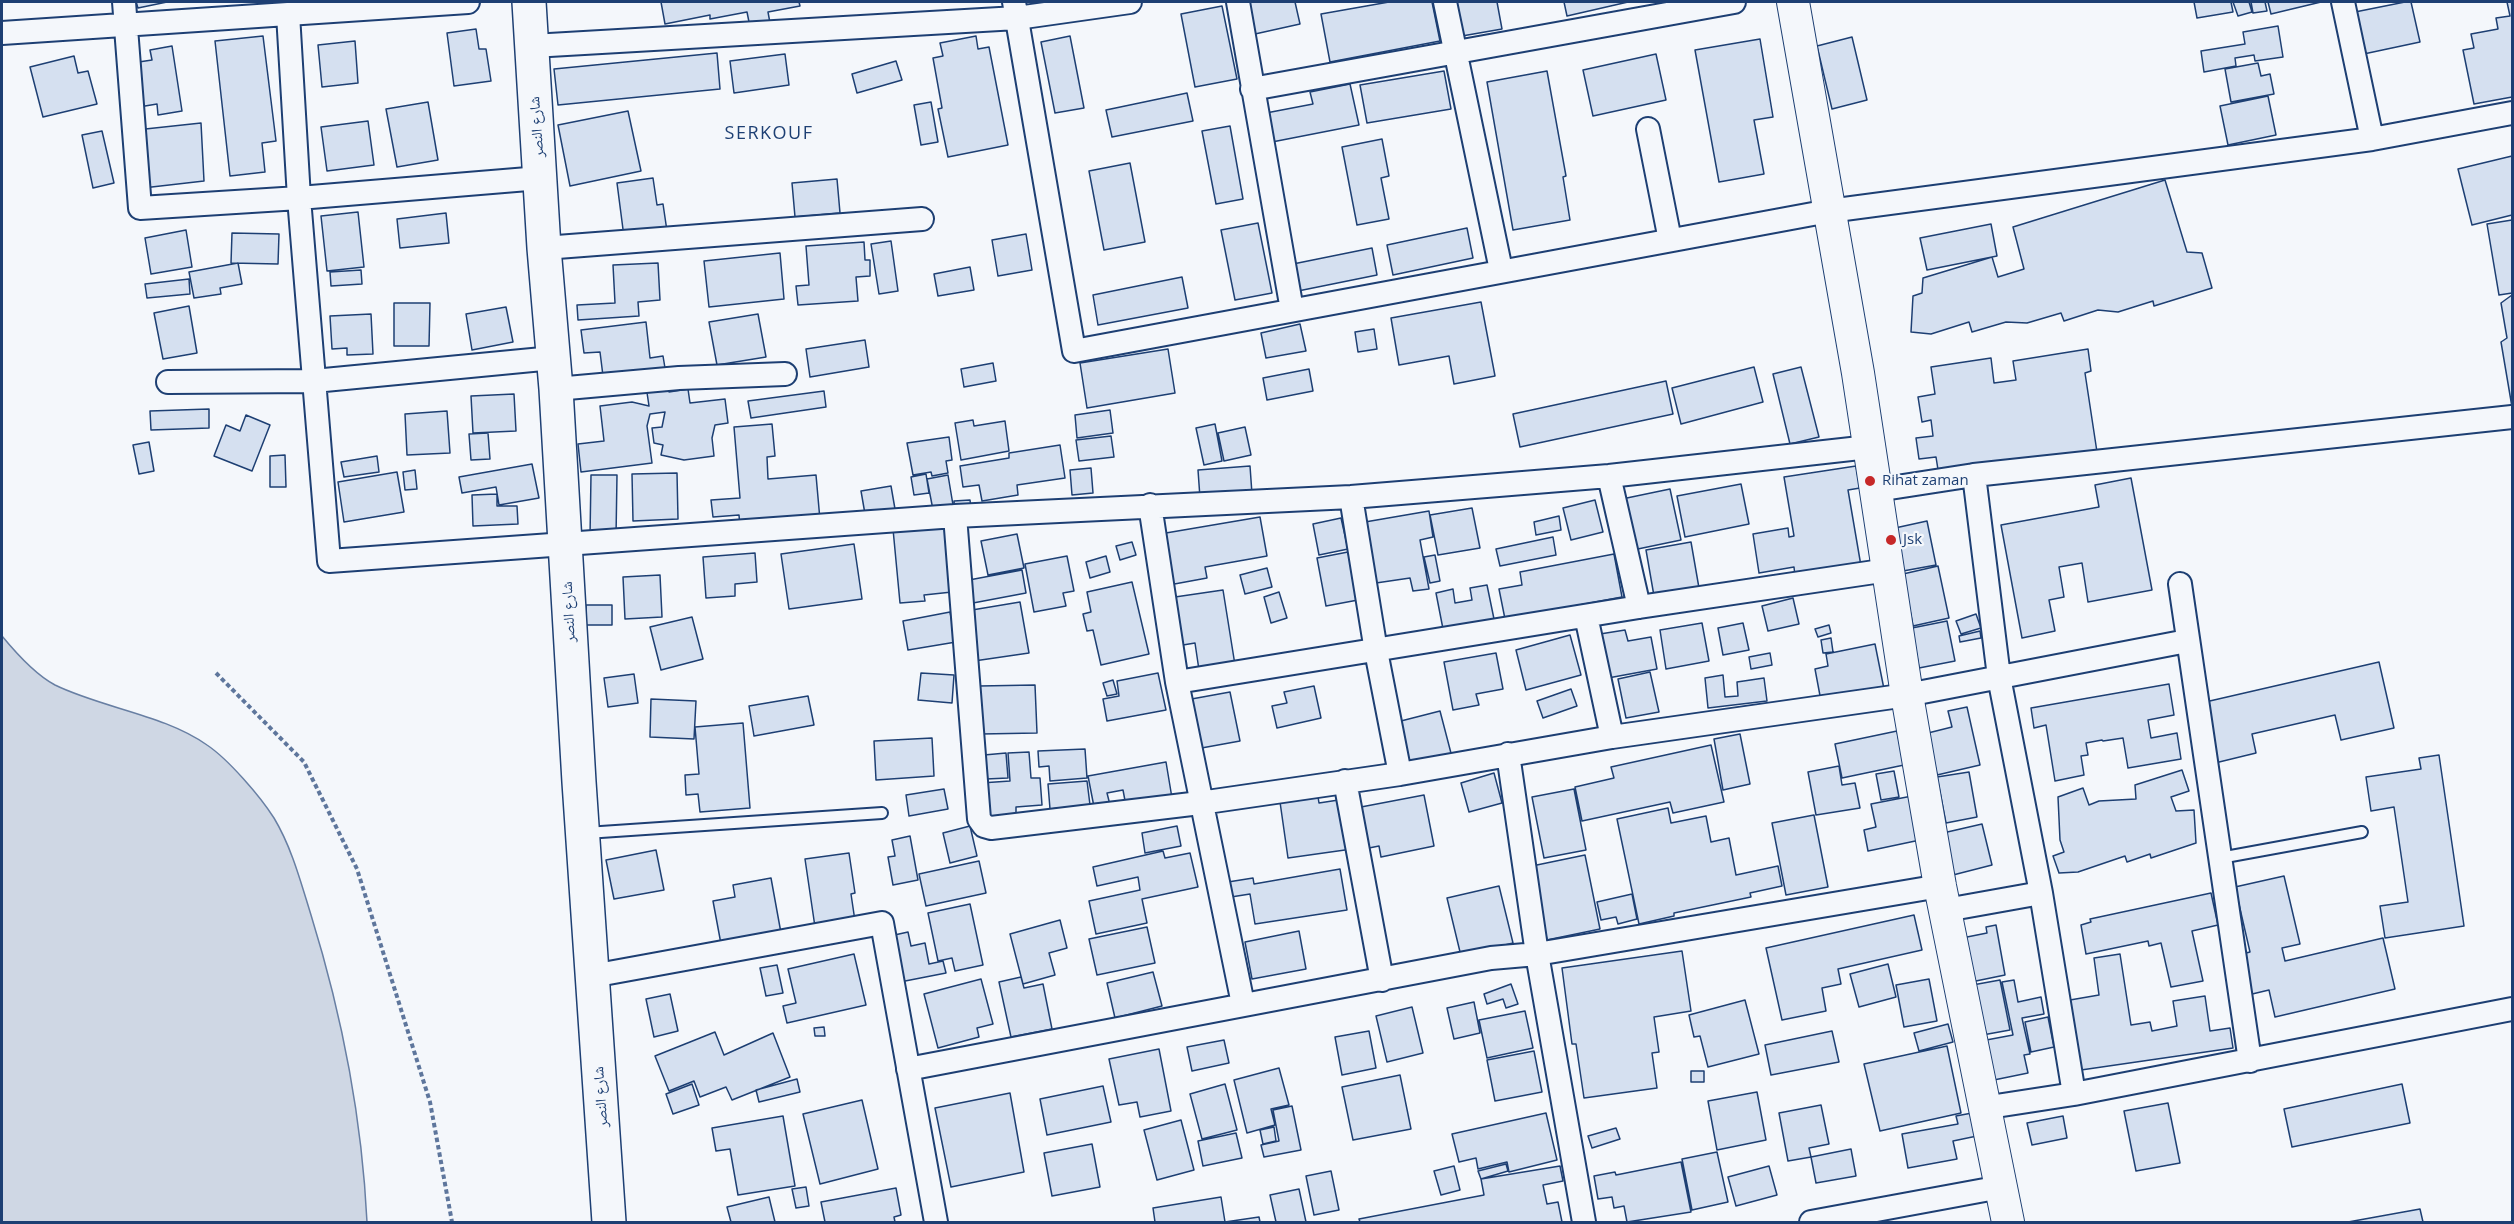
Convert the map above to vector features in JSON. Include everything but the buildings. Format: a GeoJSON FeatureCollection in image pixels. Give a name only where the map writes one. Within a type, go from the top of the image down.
{"type":"FeatureCollection","features":[{"type":"Feature","properties":{"kind":"main road","name":"شارع النصر"},"geometry":{"type":"LineString","coordinates":[[529,2],[609,1222]]}},
{"type":"Feature","properties":{"kind":"main road"},"geometry":{"type":"LineString","coordinates":[[1792,2],[1877,490],[1906,695],[1983,1108],[2008,1222]]}},
{"type":"Feature","properties":{"kind":"street"},"geometry":{"type":"LineString","coordinates":[[124,2],[140,208],[299,198],[540,178]]}},
{"type":"Feature","properties":{"kind":"street"},"geometry":{"type":"LineString","coordinates":[[2,33],[468,2]]}},
{"type":"Feature","properties":{"kind":"street"},"geometry":{"type":"LineString","coordinates":[[532,46],[1130,2]]}},
{"type":"Feature","properties":{"kind":"street"},"geometry":{"type":"LineString","coordinates":[[1238,2],[1292,310]]}},
{"type":"Feature","properties":{"kind":"street"},"geometry":{"type":"LineString","coordinates":[[1445,2],[1501,270]]}},
{"type":"Feature","properties":{"kind":"street"},"geometry":{"type":"LineString","coordinates":[[1252,89],[1734,2]]}},
{"type":"Feature","properties":{"kind":"street"},"geometry":{"type":"LineString","coordinates":[[2343,2],[2372,139]]}},
{"type":"Feature","properties":{"kind":"street"},"geometry":{"type":"LineString","coordinates":[[1015,10],[1074,351],[1829,211],[2372,139],[2512,113]]}},
{"type":"Feature","properties":{"kind":"street"},"geometry":{"type":"LineString","coordinates":[[288,14],[299,198],[329,561],[955,516],[1351,497],[1609,476],[1869,447]]}},
{"type":"Feature","properties":{"kind":"street"},"geometry":{"type":"LineString","coordinates":[[1648,129],[1670,240]]}},
{"type":"Feature","properties":{"kind":"street"},"geometry":{"type":"LineString","coordinates":[[544,248],[922,219]]}},
{"type":"Feature","properties":{"kind":"street"},"geometry":{"type":"LineString","coordinates":[[168,382],[314,381],[555,374],[679,378],[785,374]]}},
{"type":"Feature","properties":{"kind":"street"},"geometry":{"type":"LineString","coordinates":[[1877,490],[1974,476],[2512,417]]}},
{"type":"Feature","properties":{"kind":"street"},"geometry":{"type":"LineString","coordinates":[[1609,476],[1638,608]]}},
{"type":"Feature","properties":{"kind":"street"},"geometry":{"type":"LineString","coordinates":[[1974,476],[1999,677],[2041,893],[2074,1094]]}},
{"type":"Feature","properties":{"kind":"street"},"geometry":{"type":"LineString","coordinates":[[1351,497],[1376,651],[1400,774]]}},
{"type":"Feature","properties":{"kind":"street"},"geometry":{"type":"LineString","coordinates":[[1150,505],[1200,803],[1243,1004]]}},
{"type":"Feature","properties":{"kind":"street"},"geometry":{"type":"LineString","coordinates":[[955,516],[979,819],[984,826],[991,828],[1200,803],[1400,774],[1612,737],[1906,695],[2187,641]]}},
{"type":"Feature","properties":{"kind":"street"},"geometry":{"type":"LineString","coordinates":[[1178,682],[1888,570]]}},
{"type":"Feature","properties":{"kind":"street"},"geometry":{"type":"LineString","coordinates":[[2180,584],[2250,1061]]}},
{"type":"Feature","properties":{"kind":"street"},"geometry":{"type":"LineString","coordinates":[[1586,616],[1612,737]]}},
{"type":"Feature","properties":{"kind":"street"},"geometry":{"type":"LineString","coordinates":[[1508,754],[1537,954],[1584,1222]]}},
{"type":"Feature","properties":{"kind":"street"},"geometry":{"type":"LineString","coordinates":[[1345,781],[1382,980]]}},
{"type":"Feature","properties":{"kind":"street"},"geometry":{"type":"LineString","coordinates":[[908,1070],[1491,958],[1537,954],[1943,898],[2041,893]]}},
{"type":"Feature","properties":{"kind":"street"},"geometry":{"type":"LineString","coordinates":[[592,976],[882,923],[936,1222]]}},
{"type":"Feature","properties":{"kind":"street"},"geometry":{"type":"LineString","coordinates":[[1983,1108],[2074,1094],[2512,1009]]}},
{"type":"Feature","properties":{"kind":"street"},"geometry":{"type":"LineString","coordinates":[[1811,1222],[2001,1187]]}},
{"type":"Feature","properties":{"kind":"lane"},"geometry":{"type":"LineString","coordinates":[[582,833],[882,813]]}},
{"type":"Feature","properties":{"kind":"lane"},"geometry":{"type":"LineString","coordinates":[[2220,858],[2362,832]]}},
{"type":"Feature","properties":{"kind":"path"},"geometry":{"type":"LineString","coordinates":[[216,673],[304,762],[357,869],[430,1102],[452,1222]]}},
{"type":"Feature","properties":{"kind":"shaded area"},"geometry":{"type":"Polygon","coordinates":[[[2,636],[34,670],[55,685],[172,726],[207,745],[243,778],[274,818],[286,841],[300,878],[341,1029],[355,1106],[367,1222],[2,1222],[2,636]]]}},
{"type":"Feature","properties":{"kind":"place","name":"Rihat zaman"},"geometry":{"type":"Point","coordinates":[1870,481]}},
{"type":"Feature","properties":{"kind":"place","name":"Jsk"},"geometry":{"type":"Point","coordinates":[1891,540]}},
{"type":"Feature","properties":{"kind":"district","name":"SERKOUF"},"geometry":{"type":"Point","coordinates":[769,134]}}]}
